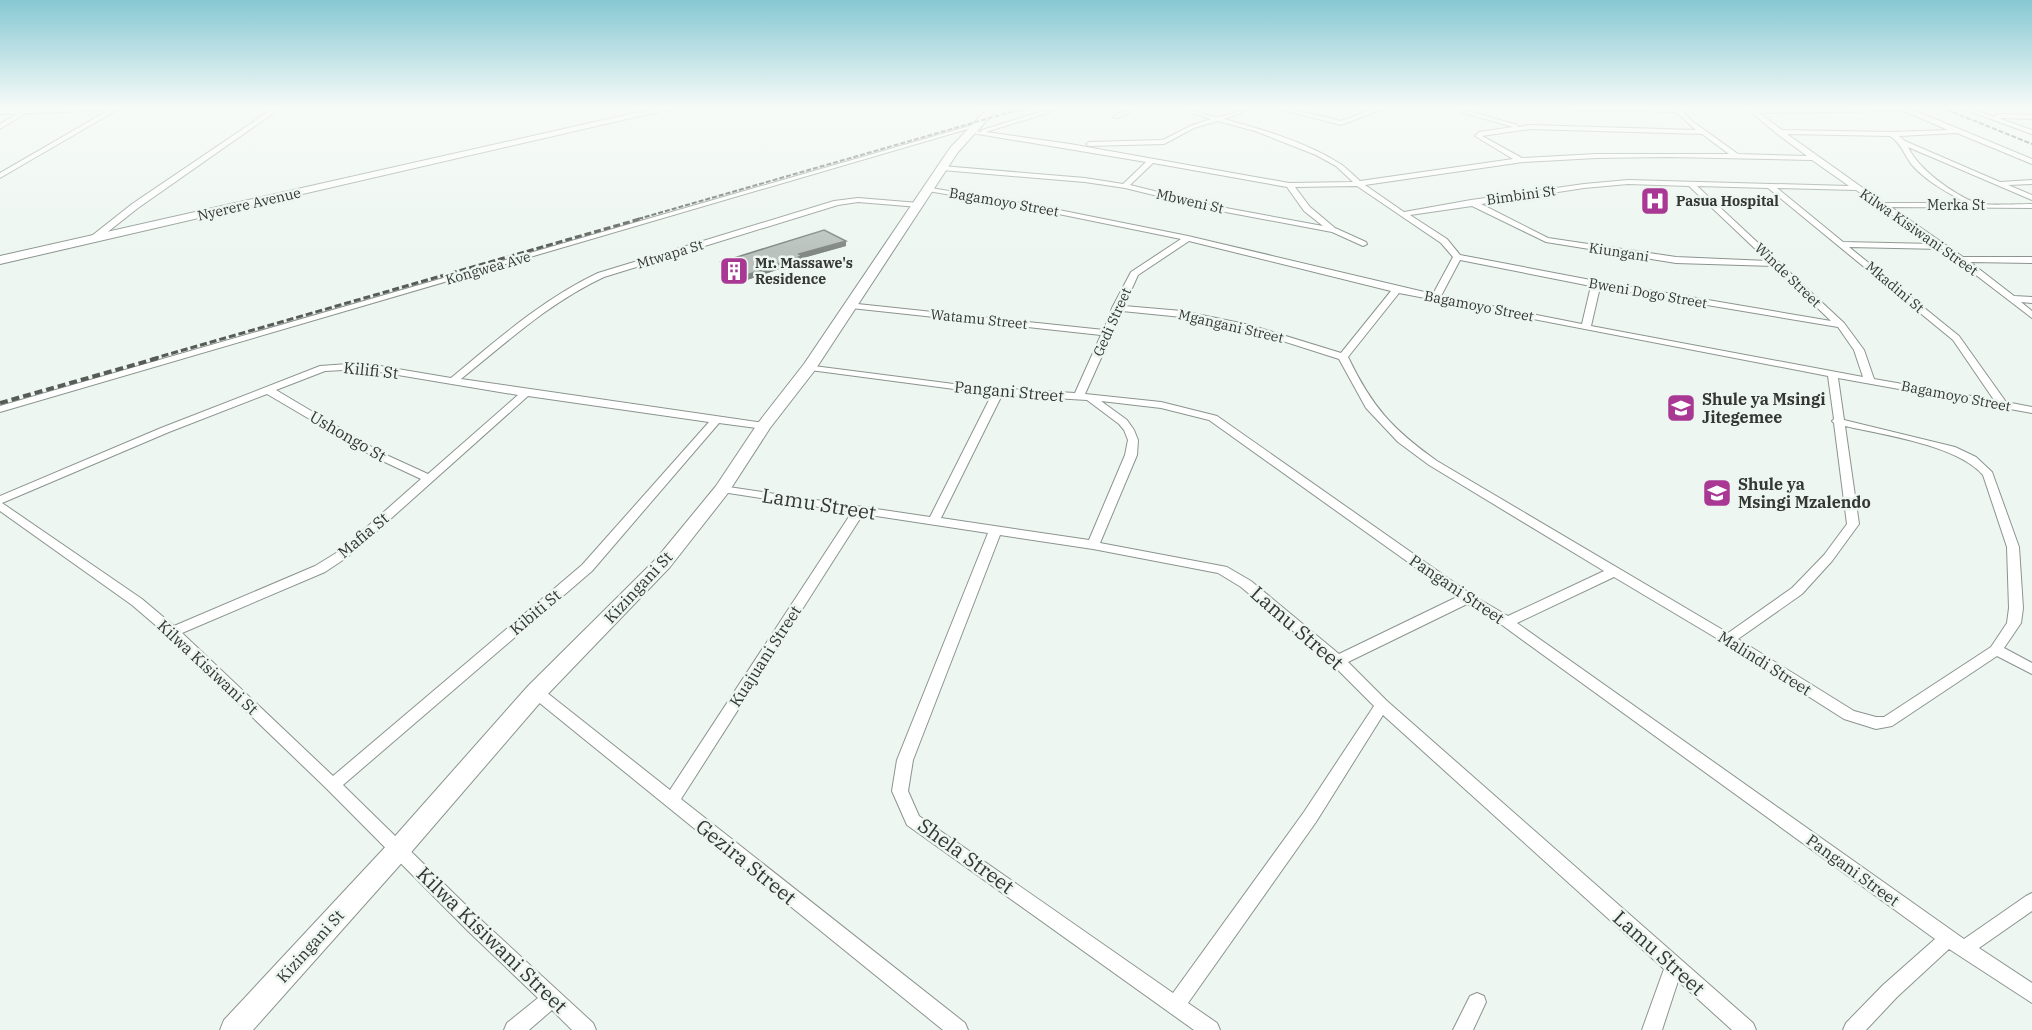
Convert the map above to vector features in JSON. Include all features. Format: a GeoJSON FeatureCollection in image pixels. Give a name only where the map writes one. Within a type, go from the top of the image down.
{"type":"FeatureCollection","features":[{"type":"Feature","properties":{"kind":"street"},"geometry":{"type":"LineString","coordinates":[[0,176],[37,155]]}},
{"type":"Feature","properties":{"kind":"street"},"geometry":{"type":"LineString","coordinates":[[92,240],[135,206],[209,155]]}},
{"type":"Feature","properties":{"kind":"street","name":"Nyerere Avenue"},"geometry":{"type":"LineString","coordinates":[[0,260],[464,155]]}},
{"type":"Feature","properties":{"kind":"street","name":"Kongwea Ave"},"geometry":{"type":"LineString","coordinates":[[0,409],[887,155]]}},
{"type":"Feature","properties":{"kind":"street","name":"Kizingani St"},"geometry":{"type":"LineString","coordinates":[[234,1030],[398,850],[537,692],[663,563],[722,489],[764,426],[810,366],[942,168],[953,155]]}},
{"type":"Feature","properties":{"kind":"street"},"geometry":{"type":"LineString","coordinates":[[1119,155],[1289,185],[1323,188],[1359,185],[1520,160],[1611,155]]}},
{"type":"Feature","properties":{"kind":"street"},"geometry":{"type":"LineString","coordinates":[[1320,155],[1338,165],[1359,185],[1444,241],[1457,257],[1435,298]]}},
{"type":"Feature","properties":{"kind":"street"},"geometry":{"type":"LineString","coordinates":[[1511,155],[1520,160]]}},
{"type":"Feature","properties":{"kind":"street"},"geometry":{"type":"LineString","coordinates":[[1620,155],[1814,158]]}},
{"type":"Feature","properties":{"kind":"street","name":"Kilwa Kisiwani Street"},"geometry":{"type":"LineString","coordinates":[[1810,155],[1961,259],[2032,315]]}},
{"type":"Feature","properties":{"kind":"street"},"geometry":{"type":"LineString","coordinates":[[1907,155],[1921,171],[1974,205]]}},
{"type":"Feature","properties":{"kind":"street"},"geometry":{"type":"LineString","coordinates":[[1933,155],[2032,198]]}},
{"type":"Feature","properties":{"kind":"street"},"geometry":{"type":"LineString","coordinates":[[2016,155],[2032,162]]}},
{"type":"Feature","properties":{"kind":"street"},"geometry":{"type":"LineString","coordinates":[[1125,186],[1151,161]]}},
{"type":"Feature","properties":{"kind":"street","name":"Mbweni St"},"geometry":{"type":"LineString","coordinates":[[942,168],[1085,180],[1125,186],[1215,208],[1334,230],[1363,244]]}},
{"type":"Feature","properties":{"kind":"street","name":"Bimbini St"},"geometry":{"type":"LineString","coordinates":[[1402,214],[1471,202],[1628,182],[1856,188]]}},
{"type":"Feature","properties":{"kind":"street"},"geometry":{"type":"LineString","coordinates":[[1999,183],[2032,182]]}},
{"type":"Feature","properties":{"kind":"street","name":"Winde Street"},"geometry":{"type":"LineString","coordinates":[[1690,183],[1840,325],[1859,350],[1869,380]]}},
{"type":"Feature","properties":{"kind":"street"},"geometry":{"type":"LineString","coordinates":[[1289,185],[1307,209],[1334,230]]}},
{"type":"Feature","properties":{"kind":"street","name":"Mkadini St"},"geometry":{"type":"LineString","coordinates":[[1769,185],[1956,338],[2003,405]]}},
{"type":"Feature","properties":{"kind":"street","name":"Bagamoyo Street"},"geometry":{"type":"LineString","coordinates":[[924,197],[1039,208],[1188,238],[1435,298],[1833,375],[2032,410]]}},
{"type":"Feature","properties":{"kind":"street","name":"Mtwapa St"},"geometry":{"type":"LineString","coordinates":[[452,382],[520,327],[577,286],[601,275],[837,203],[924,197]]}},
{"type":"Feature","properties":{"kind":"street","name":"Kiungani"},"geometry":{"type":"LineString","coordinates":[[1471,202],[1546,240],[1666,259],[1777,264]]}},
{"type":"Feature","properties":{"kind":"street","name":"Merka St"},"geometry":{"type":"LineString","coordinates":[[1880,205],[2032,206]]}},
{"type":"Feature","properties":{"kind":"street","name":"Gedi Street"},"geometry":{"type":"LineString","coordinates":[[1084,397],[1117,308],[1134,274],[1188,238]]}},
{"type":"Feature","properties":{"kind":"street"},"geometry":{"type":"LineString","coordinates":[[1842,244],[1944,247]]}},
{"type":"Feature","properties":{"kind":"street","name":"Bweni Dogo Street"},"geometry":{"type":"LineString","coordinates":[[1457,257],[1596,284],[1840,325]]}},
{"type":"Feature","properties":{"kind":"street"},"geometry":{"type":"LineString","coordinates":[[1961,259],[2032,260]]}},
{"type":"Feature","properties":{"kind":"street"},"geometry":{"type":"LineString","coordinates":[[1586,328],[1596,284]]}},
{"type":"Feature","properties":{"kind":"street"},"geometry":{"type":"LineString","coordinates":[[1343,357],[1397,290]]}},
{"type":"Feature","properties":{"kind":"street"},"geometry":{"type":"LineString","coordinates":[[2010,299],[2032,300]]}},
{"type":"Feature","properties":{"kind":"street","name":"Watamu Street"},"geometry":{"type":"LineString","coordinates":[[851,305],[1107,333]]}},
{"type":"Feature","properties":{"kind":"street","name":"Mgangani Street"},"geometry":{"type":"LineString","coordinates":[[1117,308],[1182,314],[1250,328],[1343,357]]}},
{"type":"Feature","properties":{"kind":"street","name":"Malindi Street"},"geometry":{"type":"LineString","coordinates":[[1343,357],[1353,380],[1376,415],[1399,440],[1849,715],[1876,723],[1887,722],[1996,650],[2014,623],[2016,608],[2013,547],[1988,474],[1983,466],[1953,450],[1837,421]]}},
{"type":"Feature","properties":{"kind":"street","name":"Kilifi St"},"geometry":{"type":"LineString","coordinates":[[0,500],[155,434],[324,368],[343,365],[764,426]]}},
{"type":"Feature","properties":{"kind":"street","name":"Pangani Street"},"geometry":{"type":"LineString","coordinates":[[810,366],[998,392],[1084,397],[1176,408],[1213,418],[1467,598],[1507,622],[1948,938],[2032,994]]}},
{"type":"Feature","properties":{"kind":"street"},"geometry":{"type":"LineString","coordinates":[[1728,639],[1797,591],[1828,558],[1854,524],[1837,421],[1833,375]]}},
{"type":"Feature","properties":{"kind":"street","name":"Ushongo St"},"geometry":{"type":"LineString","coordinates":[[270,391],[378,454],[428,478]]}},
{"type":"Feature","properties":{"kind":"street"},"geometry":{"type":"LineString","coordinates":[[933,522],[998,392]]}},
{"type":"Feature","properties":{"kind":"street","name":"Mafia St"},"geometry":{"type":"LineString","coordinates":[[172,632],[320,569],[345,553],[526,393]]}},
{"type":"Feature","properties":{"kind":"street"},"geometry":{"type":"LineString","coordinates":[[1084,397],[1123,422],[1133,440],[1131,455],[1093,545]]}},
{"type":"Feature","properties":{"kind":"street","name":"Kibiti St"},"geometry":{"type":"LineString","coordinates":[[333,785],[587,568],[717,419]]}},
{"type":"Feature","properties":{"kind":"street","name":"Lamu Street"},"geometry":{"type":"LineString","coordinates":[[722,489],[1093,545],[1222,570],[1246,584],[1338,661],[1382,705],[1746,1030]]}},
{"type":"Feature","properties":{"kind":"street","name":"Kilwa Kisiwani St"},"geometry":{"type":"LineString","coordinates":[[0,506],[137,602],[172,632],[398,850]]}},
{"type":"Feature","properties":{"kind":"street","name":"Kuajuani Street"},"geometry":{"type":"LineString","coordinates":[[671,802],[859,510]]}},
{"type":"Feature","properties":{"kind":"street","name":"Shela Street"},"geometry":{"type":"LineString","coordinates":[[995,531],[905,760],[900,791],[913,820],[1210,1030]]}},
{"type":"Feature","properties":{"kind":"street"},"geometry":{"type":"LineString","coordinates":[[1507,622],[1613,572]]}},
{"type":"Feature","properties":{"kind":"street"},"geometry":{"type":"LineString","coordinates":[[1338,661],[1467,598]]}},
{"type":"Feature","properties":{"kind":"street"},"geometry":{"type":"LineString","coordinates":[[1996,650],[2032,669]]}},
{"type":"Feature","properties":{"kind":"street","name":"Gezira Street"},"geometry":{"type":"LineString","coordinates":[[537,692],[671,802],[958,1030]]}},
{"type":"Feature","properties":{"kind":"street"},"geometry":{"type":"LineString","coordinates":[[1175,1006],[1310,817],[1382,705]]}},
{"type":"Feature","properties":{"kind":"street","name":"Kilwa Kisiwani Street"},"geometry":{"type":"LineString","coordinates":[[398,850],[586,1030]]}},
{"type":"Feature","properties":{"kind":"street"},"geometry":{"type":"LineString","coordinates":[[1965,948],[2032,901]]}},
{"type":"Feature","properties":{"kind":"street"},"geometry":{"type":"LineString","coordinates":[[1853,1030],[1890,991],[1948,938]]}},
{"type":"Feature","properties":{"kind":"street"},"geometry":{"type":"LineString","coordinates":[[1652,1030],[1674,967]]}},
{"type":"Feature","properties":{"kind":"street"},"geometry":{"type":"LineString","coordinates":[[514,1030],[552,998]]}},
{"type":"Feature","properties":{"kind":"street"},"geometry":{"type":"LineString","coordinates":[[1463,1030],[1477,1002]]}},
{"type":"Feature","properties":{"kind":"building"},"geometry":{"type":"Polygon","coordinates":[[[824,230],[846,241],[799,254],[802,256],[744,276],[721,262],[824,230]]]}},
{"type":"Feature","properties":{"kind":"railway"},"geometry":{"type":"LineString","coordinates":[[638,219],[861,155]]}},
{"type":"Feature","properties":{"kind":"railway"},"geometry":{"type":"LineString","coordinates":[[152,359],[643,218]]}},
{"type":"Feature","properties":{"kind":"railway"},"geometry":{"type":"LineString","coordinates":[[0,403],[158,358]]}},
{"type":"Feature","properties":{"kind":"place","name":"Pasua Hospital"},"geometry":{"type":"Point","coordinates":[1655,201]}},
{"type":"Feature","properties":{"kind":"place","name":"Mr. Massawe's Residence"},"geometry":{"type":"Point","coordinates":[734,271]}},
{"type":"Feature","properties":{"kind":"place","name":"Shule ya Msingi Jitegemee"},"geometry":{"type":"Point","coordinates":[1681,408]}},
{"type":"Feature","properties":{"kind":"place","name":"Shule ya Msingi Mzalendo"},"geometry":{"type":"Point","coordinates":[1717,493]}}]}
